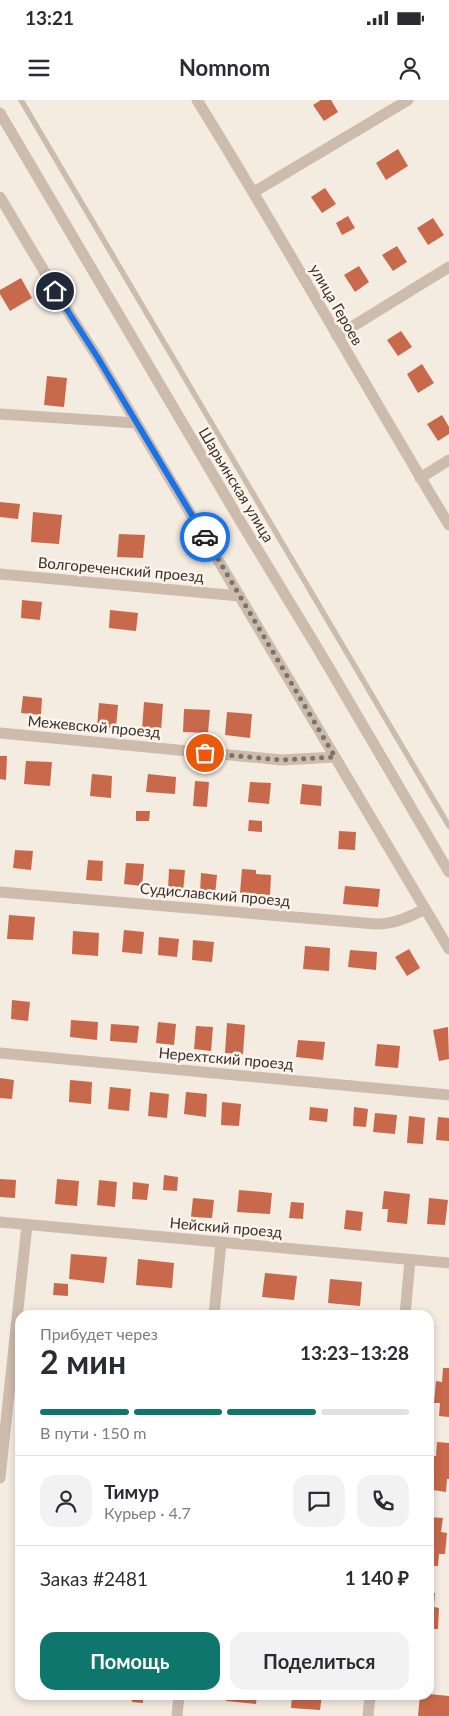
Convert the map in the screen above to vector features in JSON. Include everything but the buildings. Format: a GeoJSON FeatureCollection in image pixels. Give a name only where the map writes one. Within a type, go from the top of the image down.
{"type":"FeatureCollection","features":[{"type":"Feature","properties":{"kind":"street","name":"улица Героев"},"geometry":{"type":"LineString","coordinates":[[197,100],[254,192],[449,525]]}},
{"type":"Feature","properties":{"kind":"street"},"geometry":{"type":"LineString","coordinates":[[254,192],[408,100]]}},
{"type":"Feature","properties":{"kind":"street","name":"Шарьинская улица"},"geometry":{"type":"LineString","coordinates":[[0,113],[449,872]]}},
{"type":"Feature","properties":{"kind":"street"},"geometry":{"type":"LineString","coordinates":[[0,197],[67,310],[98,358],[449,949]]}},
{"type":"Feature","properties":{"kind":"street"},"geometry":{"type":"LineString","coordinates":[[337,336],[449,266]]}},
{"type":"Feature","properties":{"kind":"street"},"geometry":{"type":"LineString","coordinates":[[0,414],[136,423]]}},
{"type":"Feature","properties":{"kind":"street"},"geometry":{"type":"LineString","coordinates":[[420,478],[449,460]]}},
{"type":"Feature","properties":{"kind":"street","name":"Волгореченский проезд"},"geometry":{"type":"LineString","coordinates":[[0,574],[240,596]]}},
{"type":"Feature","properties":{"kind":"street","name":"Межевской проезд"},"geometry":{"type":"LineString","coordinates":[[0,733],[282,760],[335,757]]}},
{"type":"Feature","properties":{"kind":"street","name":"Судиславский проезд"},"geometry":{"type":"LineString","coordinates":[[0,892],[376,924],[401,921],[425,909]]}},
{"type":"Feature","properties":{"kind":"street","name":"Нерехтский проезд"},"geometry":{"type":"LineString","coordinates":[[0,1052],[449,1095]]}},
{"type":"Feature","properties":{"kind":"street","name":"Нейский проезд"},"geometry":{"type":"LineString","coordinates":[[0,1222],[449,1263]]}},
{"type":"Feature","properties":{"kind":"street"},"geometry":{"type":"LineString","coordinates":[[18,1310],[27,1225]]}},
{"type":"Feature","properties":{"kind":"street"},"geometry":{"type":"LineString","coordinates":[[214,1310],[221,1242]]}},
{"type":"Feature","properties":{"kind":"street"},"geometry":{"type":"LineString","coordinates":[[405,1310],[410,1260]]}},
{"type":"Feature","properties":{"kind":"street"},"geometry":{"type":"LineString","coordinates":[[0,1478],[15,1337]]}},
{"type":"Feature","properties":{"kind":"street"},"geometry":{"type":"LineString","coordinates":[[177,1716],[179,1700]]}},
{"type":"Feature","properties":{"kind":"street"},"geometry":{"type":"LineString","coordinates":[[368,1716],[370,1700]]}},
{"type":"Feature","properties":{"kind":"lane"},"geometry":{"type":"LineString","coordinates":[[21,100],[449,826]]}},
{"type":"Feature","properties":{"kind":"way so far"},"geometry":{"type":"LineString","coordinates":[[205,537],[335,757],[282,760],[205,753]]}},
{"type":"Feature","properties":{"kind":"route"},"geometry":{"type":"LineString","coordinates":[[55,291],[98,358],[205,537]]}}]}
